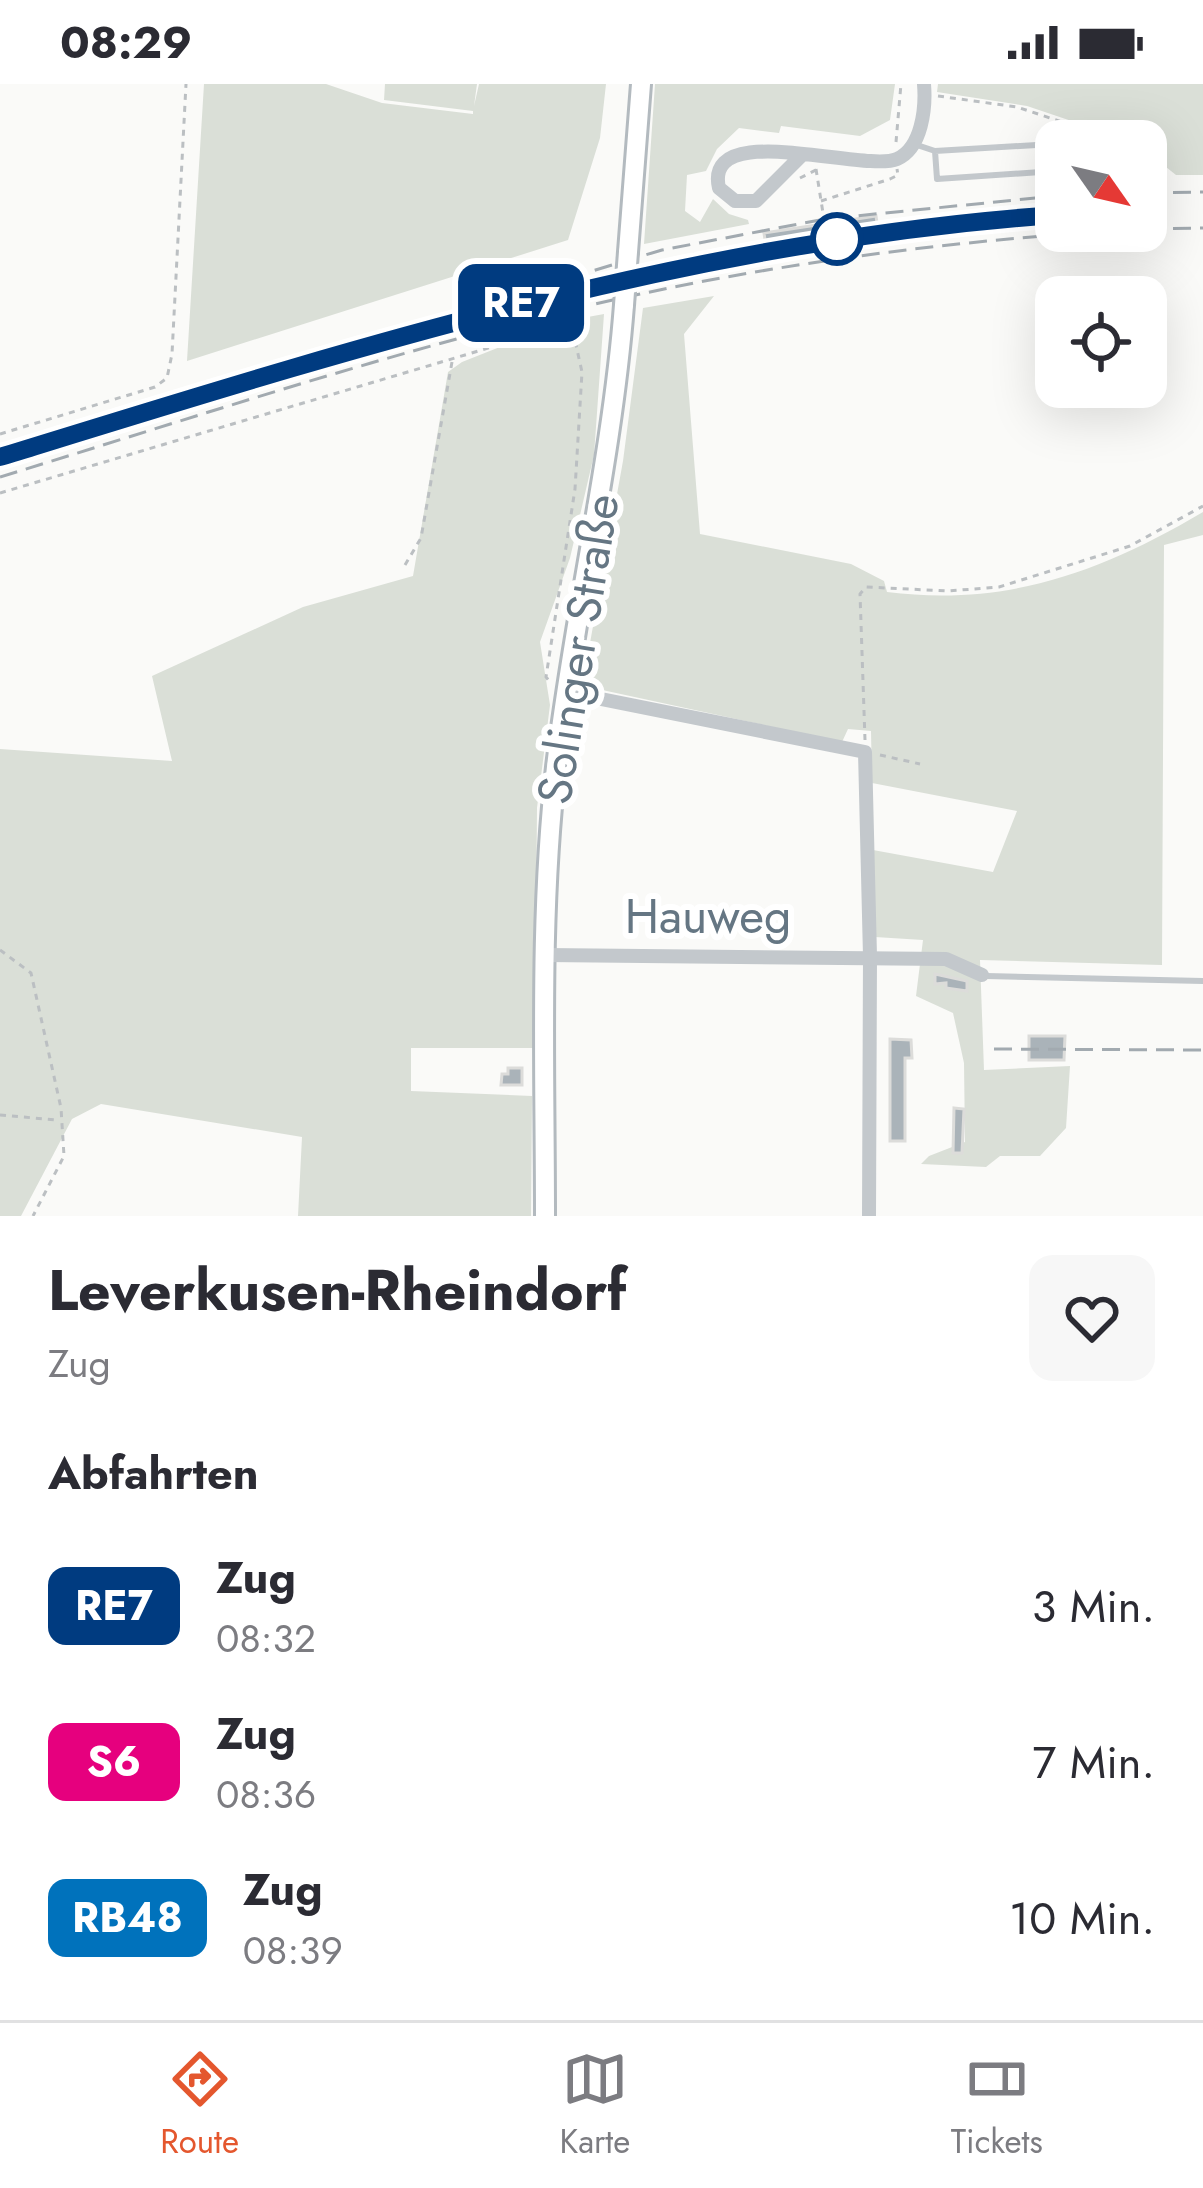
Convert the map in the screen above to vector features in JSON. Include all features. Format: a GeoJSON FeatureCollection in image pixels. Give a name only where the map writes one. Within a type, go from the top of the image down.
{"type":"FeatureCollection","features":[{"type":"Feature","properties":{"kind":"main road","name":"Solinger Straße"},"geometry":{"type":"LineString","coordinates":[[545,1216],[549,850],[566,692],[609,444],[641,84]]}},
{"type":"Feature","properties":{"kind":"street"},"geometry":{"type":"LineString","coordinates":[[802,155],[757,201],[735,201],[719,188],[720,167],[737,152],[802,155],[875,163],[895,160],[914,144],[924,89]]}},
{"type":"Feature","properties":{"kind":"street"},"geometry":{"type":"LineString","coordinates":[[566,692],[865,752],[869,1216]]}},
{"type":"Feature","properties":{"kind":"street","name":"Hauweg"},"geometry":{"type":"LineString","coordinates":[[546,955],[946,959],[982,976]]}},
{"type":"Feature","properties":{"kind":"lane"},"geometry":{"type":"LineString","coordinates":[[914,144],[935,151],[1052,144],[1055,171],[937,179],[935,151]]}},
{"type":"Feature","properties":{"kind":"lane"},"geometry":{"type":"LineString","coordinates":[[982,976],[1203,981]]}},
{"type":"Feature","properties":{"kind":"path"},"geometry":{"type":"LineString","coordinates":[[0,434],[155,387],[166,378],[172,354],[186,84]]}},
{"type":"Feature","properties":{"kind":"path"},"geometry":{"type":"LineString","coordinates":[[821,201],[898,175],[901,84]]}},
{"type":"Feature","properties":{"kind":"path"},"geometry":{"type":"LineString","coordinates":[[924,89],[1017,107],[1056,120]]}},
{"type":"Feature","properties":{"kind":"path"},"geometry":{"type":"LineString","coordinates":[[800,178],[816,169]]}},
{"type":"Feature","properties":{"kind":"path"},"geometry":{"type":"LineString","coordinates":[[818,180],[823,214]]}},
{"type":"Feature","properties":{"kind":"path"},"geometry":{"type":"LineString","coordinates":[[797,235],[808,233]]}},
{"type":"Feature","properties":{"kind":"path"},"geometry":{"type":"LineString","coordinates":[[0,494],[549,332],[563,333],[576,345],[582,372],[575,489],[545,677],[566,692]]}},
{"type":"Feature","properties":{"kind":"path"},"geometry":{"type":"LineString","coordinates":[[406,566],[421,538],[452,360]]}},
{"type":"Feature","properties":{"kind":"path"},"geometry":{"type":"LineString","coordinates":[[920,764],[865,752],[860,594],[866,587],[948,591],[999,587],[1130,546],[1203,506]]}},
{"type":"Feature","properties":{"kind":"path"},"geometry":{"type":"LineString","coordinates":[[0,950],[31,974],[61,1108],[64,1156],[33,1216]]}},
{"type":"Feature","properties":{"kind":"path"},"geometry":{"type":"LineString","coordinates":[[0,1115],[59,1120]]}},
{"type":"Feature","properties":{"kind":"shaded area"},"geometry":{"type":"Polygon","coordinates":[[[204,84],[326,84],[382,103],[473,114],[384,100],[385,84],[477,84],[474,106],[479,84],[606,84],[600,138],[568,240],[187,361],[204,84]]]}},
{"type":"Feature","properties":{"kind":"shaded area"},"geometry":{"type":"Polygon","coordinates":[[[655,84],[895,84],[890,120],[860,136],[781,126],[779,133],[739,128],[717,149],[706,171],[687,175],[685,211],[700,222],[713,199],[749,224],[644,244],[655,84]]]}},
{"type":"Feature","properties":{"kind":"shaded area"},"geometry":{"type":"Polygon","coordinates":[[[938,84],[1203,84],[1203,175],[1176,175],[1167,168],[1167,120],[1069,120],[1027,106],[937,92],[938,84]]]}},
{"type":"Feature","properties":{"kind":"shaded area"},"geometry":{"type":"Polygon","coordinates":[[[714,296],[684,334],[700,534],[851,564],[884,581],[887,592],[973,594],[1013,589],[1090,568],[1203,512],[1203,535],[1164,545],[1162,965],[980,960],[984,1070],[1070,1066],[1066,1128],[1040,1156],[1000,1156],[986,1167],[921,1164],[965,1142],[964,1063],[953,1013],[916,996],[923,940],[875,937],[873,850],[993,872],[1017,811],[872,783],[871,731],[848,729],[842,742],[593,688],[584,676],[623,461],[643,308],[714,296]]]}},
{"type":"Feature","properties":{"kind":"shaded area"},"geometry":{"type":"Polygon","coordinates":[[[604,314],[594,455],[570,558],[540,642],[550,705],[537,808],[535,1048],[411,1048],[411,1091],[532,1096],[531,1216],[298,1216],[302,1137],[101,1104],[72,1119],[21,1216],[0,1216],[0,749],[172,761],[152,676],[303,607],[413,576],[448,372],[462,362],[566,321],[604,314]]]}},
{"type":"Feature","properties":{"kind":"building"},"geometry":{"type":"Polygon","coordinates":[[[876,216],[878,230],[766,247],[764,233],[876,216]]]}},
{"type":"Feature","properties":{"kind":"building"},"geometry":{"type":"Polygon","coordinates":[[[935,974],[967,981],[967,991],[935,984],[935,974]]]}},
{"type":"Feature","properties":{"kind":"building"},"geometry":{"type":"Polygon","coordinates":[[[1029,1036],[1065,1036],[1064,1060],[1029,1060],[1029,1036]]]}},
{"type":"Feature","properties":{"kind":"building"},"geometry":{"type":"Polygon","coordinates":[[[890,1039],[911,1040],[912,1058],[905,1058],[905,1141],[890,1141],[890,1039]]]}},
{"type":"Feature","properties":{"kind":"building"},"geometry":{"type":"Polygon","coordinates":[[[508,1068],[522,1068],[522,1085],[501,1085],[508,1068]]]}},
{"type":"Feature","properties":{"kind":"building"},"geometry":{"type":"Polygon","coordinates":[[[954,1108],[964,1109],[962,1153],[953,1153],[954,1108]]]}},
{"type":"Feature","properties":{"kind":"railway"},"geometry":{"type":"LineString","coordinates":[[1167,193],[1203,192]]}},
{"type":"Feature","properties":{"kind":"railway"},"geometry":{"type":"LineString","coordinates":[[0,449],[662,250],[825,219],[1035,198]]}},
{"type":"Feature","properties":{"kind":"railway"},"geometry":{"type":"LineString","coordinates":[[593,285],[823,242],[1035,217]]}},
{"type":"Feature","properties":{"kind":"railway"},"geometry":{"type":"LineString","coordinates":[[1167,229],[1203,228]]}},
{"type":"Feature","properties":{"kind":"railway"},"geometry":{"type":"LineString","coordinates":[[0,477],[334,374],[588,306],[839,259],[1035,238]]}},
{"type":"Feature","properties":{"kind":"railway"},"geometry":{"type":"LineString","coordinates":[[994,1049],[1203,1050]]}},
{"type":"Feature","properties":{"kind":"train","name":"RE7"},"geometry":{"type":"LineString","coordinates":[[0,457],[366,345],[580,288],[769,249],[1035,217]]}}]}
